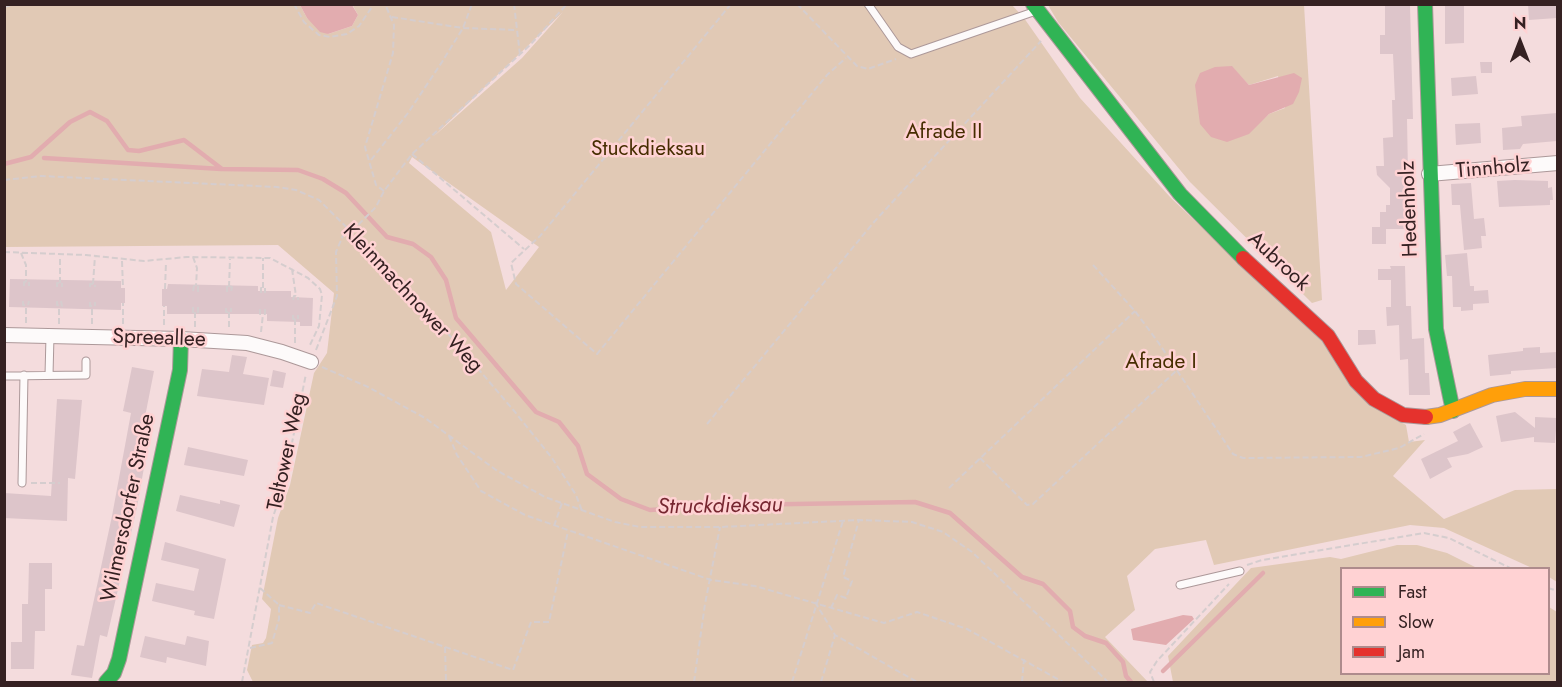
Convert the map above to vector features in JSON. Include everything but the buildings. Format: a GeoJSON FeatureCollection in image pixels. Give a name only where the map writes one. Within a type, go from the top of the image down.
{"type":"FeatureCollection","features":[{"type":"Feature","properties":{"kind":"street","name":"Hedenholz"},"geometry":{"type":"LineString","coordinates":[[1425,4],[1436,329],[1453,411]]}},
{"type":"Feature","properties":{"kind":"street","name":"Aubrook"},"geometry":{"type":"LineString","coordinates":[[1036,8],[1180,194],[1250,265],[1328,336],[1366,392],[1394,411],[1426,417],[1453,411],[1492,395],[1525,389],[1557,389]]}},
{"type":"Feature","properties":{"kind":"street","name":"Tinnholz"},"geometry":{"type":"LineString","coordinates":[[1429,174],[1557,164]]}},
{"type":"Feature","properties":{"kind":"street","name":"Spreeallee"},"geometry":{"type":"LineString","coordinates":[[4,335],[182,339],[259,346],[311,362]]}},
{"type":"Feature","properties":{"kind":"street","name":"Wilmersdorfer Straße"},"geometry":{"type":"LineString","coordinates":[[110,682],[119,659],[148,523],[180,370],[182,339]]}},
{"type":"Feature","properties":{"kind":"lane"},"geometry":{"type":"LineString","coordinates":[[868,4],[898,47],[910,54],[1036,8]]}},
{"type":"Feature","properties":{"kind":"lane"},"geometry":{"type":"LineString","coordinates":[[49,375],[54,336]]}},
{"type":"Feature","properties":{"kind":"lane"},"geometry":{"type":"LineString","coordinates":[[4,376],[86,375],[86,361]]}},
{"type":"Feature","properties":{"kind":"lane"},"geometry":{"type":"LineString","coordinates":[[22,483],[24,375]]}},
{"type":"Feature","properties":{"kind":"lane"},"geometry":{"type":"LineString","coordinates":[[1180,585],[1240,571]]}},
{"type":"Feature","properties":{"kind":"path"},"geometry":{"type":"LineString","coordinates":[[4,7],[15,4]]}},
{"type":"Feature","properties":{"kind":"path"},"geometry":{"type":"LineString","coordinates":[[294,4],[304,22],[319,35],[330,37],[347,34],[359,26],[374,4]]}},
{"type":"Feature","properties":{"kind":"path"},"geometry":{"type":"LineString","coordinates":[[384,191],[376,185],[366,147],[393,53],[392,17],[385,4]]}},
{"type":"Feature","properties":{"kind":"path"},"geometry":{"type":"LineString","coordinates":[[370,160],[408,113],[463,28],[472,4]]}},
{"type":"Feature","properties":{"kind":"path"},"geometry":{"type":"LineString","coordinates":[[514,4],[520,55]]}},
{"type":"Feature","properties":{"kind":"path"},"geometry":{"type":"LineString","coordinates":[[352,231],[376,207],[384,191],[412,154],[520,55],[567,4]]}},
{"type":"Feature","properties":{"kind":"path"},"geometry":{"type":"LineString","coordinates":[[731,4],[540,236],[510,263],[516,284],[597,354],[827,75],[846,58]]}},
{"type":"Feature","properties":{"kind":"path"},"geometry":{"type":"LineString","coordinates":[[797,4],[846,58],[857,66],[868,69],[910,54]]}},
{"type":"Feature","properties":{"kind":"path"},"geometry":{"type":"LineString","coordinates":[[392,17],[463,28],[517,30]]}},
{"type":"Feature","properties":{"kind":"path"},"geometry":{"type":"LineString","coordinates":[[707,424],[874,222],[1053,28]]}},
{"type":"Feature","properties":{"kind":"path"},"geometry":{"type":"LineString","coordinates":[[412,154],[525,250]]}},
{"type":"Feature","properties":{"kind":"path","name":"Kleinmachnower Weg"},"geometry":{"type":"LineString","coordinates":[[4,180],[41,176],[277,187],[296,190],[319,200],[416,296],[515,412],[552,458],[576,495],[582,511]]}},
{"type":"Feature","properties":{"kind":"path","name":"Teltower Weg"},"geometry":{"type":"LineString","coordinates":[[242,682],[273,517],[284,487],[303,382],[337,296],[336,252],[347,226]]}},
{"type":"Feature","properties":{"kind":"path"},"geometry":{"type":"LineString","coordinates":[[4,252],[95,255],[144,263],[193,257],[230,259],[263,257],[276,260],[316,284],[322,295],[319,326],[314,336]]}},
{"type":"Feature","properties":{"kind":"path"},"geometry":{"type":"LineString","coordinates":[[21,253],[26,265],[24,286]]}},
{"type":"Feature","properties":{"kind":"path"},"geometry":{"type":"LineString","coordinates":[[60,255],[60,283],[62,286]]}},
{"type":"Feature","properties":{"kind":"path"},"geometry":{"type":"LineString","coordinates":[[95,255],[93,284],[95,287]]}},
{"type":"Feature","properties":{"kind":"path"},"geometry":{"type":"LineString","coordinates":[[193,257],[197,268],[198,292]]}},
{"type":"Feature","properties":{"kind":"path"},"geometry":{"type":"LineString","coordinates":[[261,293],[263,257]]}},
{"type":"Feature","properties":{"kind":"path"},"geometry":{"type":"LineString","coordinates":[[227,292],[230,259]]}},
{"type":"Feature","properties":{"kind":"path"},"geometry":{"type":"LineString","coordinates":[[122,260],[123,288]]}},
{"type":"Feature","properties":{"kind":"path"},"geometry":{"type":"LineString","coordinates":[[165,289],[166,261]]}},
{"type":"Feature","properties":{"kind":"path"},"geometry":{"type":"LineString","coordinates":[[1093,265],[1135,311],[1233,454],[1243,458],[1361,456],[1384,453],[1426,433],[1426,417]]}},
{"type":"Feature","properties":{"kind":"path"},"geometry":{"type":"LineString","coordinates":[[292,269],[298,300]]}},
{"type":"Feature","properties":{"kind":"path"},"geometry":{"type":"LineString","coordinates":[[26,282],[29,286]]}},
{"type":"Feature","properties":{"kind":"path"},"geometry":{"type":"LineString","coordinates":[[57,286],[57,283],[60,283]]}},
{"type":"Feature","properties":{"kind":"path"},"geometry":{"type":"LineString","coordinates":[[90,287],[93,284]]}},
{"type":"Feature","properties":{"kind":"path"},"geometry":{"type":"LineString","coordinates":[[194,291],[194,286],[196,286]]}},
{"type":"Feature","properties":{"kind":"path"},"geometry":{"type":"LineString","coordinates":[[229,286],[232,286],[231,292]]}},
{"type":"Feature","properties":{"kind":"path"},"geometry":{"type":"LineString","coordinates":[[263,288],[265,288],[265,293]]}},
{"type":"Feature","properties":{"kind":"path"},"geometry":{"type":"LineString","coordinates":[[293,300],[296,296]]}},
{"type":"Feature","properties":{"kind":"path"},"geometry":{"type":"LineString","coordinates":[[23,301],[23,305],[26,305]]}},
{"type":"Feature","properties":{"kind":"path"},"geometry":{"type":"LineString","coordinates":[[25,336],[26,305],[29,301]]}},
{"type":"Feature","properties":{"kind":"path"},"geometry":{"type":"LineString","coordinates":[[57,301],[59,306]]}},
{"type":"Feature","properties":{"kind":"path"},"geometry":{"type":"LineString","coordinates":[[54,336],[59,306],[62,306],[61,301]]}},
{"type":"Feature","properties":{"kind":"path"},"geometry":{"type":"LineString","coordinates":[[90,302],[92,337]]}},
{"type":"Feature","properties":{"kind":"path"},"geometry":{"type":"LineString","coordinates":[[92,306],[95,306],[95,302]]}},
{"type":"Feature","properties":{"kind":"path"},"geometry":{"type":"LineString","coordinates":[[123,303],[123,337]]}},
{"type":"Feature","properties":{"kind":"path"},"geometry":{"type":"LineString","coordinates":[[164,306],[164,338]]}},
{"type":"Feature","properties":{"kind":"path"},"geometry":{"type":"LineString","coordinates":[[193,307],[193,312],[198,312],[198,308]]}},
{"type":"Feature","properties":{"kind":"path"},"geometry":{"type":"LineString","coordinates":[[226,308],[226,312],[231,312],[231,308]]}},
{"type":"Feature","properties":{"kind":"path"},"geometry":{"type":"LineString","coordinates":[[260,309],[260,314],[263,314]]}},
{"type":"Feature","properties":{"kind":"path"},"geometry":{"type":"LineString","coordinates":[[259,346],[265,309]]}},
{"type":"Feature","properties":{"kind":"path"},"geometry":{"type":"LineString","coordinates":[[949,488],[1135,311]]}},
{"type":"Feature","properties":{"kind":"path"},"geometry":{"type":"LineString","coordinates":[[291,355],[295,342],[293,315]]}},
{"type":"Feature","properties":{"kind":"path"},"geometry":{"type":"LineString","coordinates":[[295,319],[298,315]]}},
{"type":"Feature","properties":{"kind":"path"},"geometry":{"type":"LineString","coordinates":[[311,362],[400,403],[448,433],[496,470],[582,511],[640,527],[720,527],[859,520],[912,522],[943,532],[972,552],[1108,682]]}},
{"type":"Feature","properties":{"kind":"path"},"geometry":{"type":"LineString","coordinates":[[980,458],[1027,505],[1033,504],[1176,371]]}},
{"type":"Feature","properties":{"kind":"path"},"geometry":{"type":"LineString","coordinates":[[448,433],[457,455],[481,491],[525,515],[711,580],[754,586],[816,602],[831,610],[884,623],[917,612],[967,629],[1063,682]]}},
{"type":"Feature","properties":{"kind":"path"},"geometry":{"type":"LineString","coordinates":[[554,526],[562,503]]}},
{"type":"Feature","properties":{"kind":"path"},"geometry":{"type":"LineString","coordinates":[[831,610],[837,595],[846,598],[852,581],[843,577],[859,520]]}},
{"type":"Feature","properties":{"kind":"path"},"geometry":{"type":"LineString","coordinates":[[792,682],[843,521]]}},
{"type":"Feature","properties":{"kind":"path"},"geometry":{"type":"LineString","coordinates":[[694,682],[720,527]]}},
{"type":"Feature","properties":{"kind":"path"},"geometry":{"type":"LineString","coordinates":[[260,588],[279,605],[310,613],[316,603],[513,670],[531,622],[549,622],[568,531]]}},
{"type":"Feature","properties":{"kind":"path"},"geometry":{"type":"LineString","coordinates":[[1154,682],[1150,672],[1153,666],[1202,616],[1240,571],[1262,560],[1424,533],[1449,538],[1507,567]]}},
{"type":"Feature","properties":{"kind":"path"},"geometry":{"type":"LineString","coordinates":[[816,602],[835,635],[917,682]]}},
{"type":"Feature","properties":{"kind":"path"},"geometry":{"type":"LineString","coordinates":[[248,649],[260,648],[272,642],[279,619],[279,605]]}},
{"type":"Feature","properties":{"kind":"path"},"geometry":{"type":"LineString","coordinates":[[821,682],[835,635]]}},
{"type":"Feature","properties":{"kind":"path"},"geometry":{"type":"LineString","coordinates":[[445,647],[446,682]]}},
{"type":"Feature","properties":{"kind":"path"},"geometry":{"type":"LineString","coordinates":[[1022,682],[1024,659]]}},
{"type":"Feature","properties":{"kind":"green space"},"geometry":{"type":"Polygon","coordinates":[[[352,4],[1012,5],[1024,18],[1080,98],[1171,198],[1320,339],[1384,413],[1406,425],[1409,442],[1425,440],[1393,476],[1444,519],[1515,490],[1557,489],[1557,582],[1550,578],[1550,567],[1530,567],[1444,528],[1410,525],[1214,565],[1206,540],[1155,549],[1127,576],[1135,610],[1105,637],[1148,682],[253,682],[247,670],[252,645],[263,643],[266,638],[271,609],[262,599],[278,518],[290,485],[314,373],[327,353],[334,293],[278,245],[5,247],[4,5],[300,5],[307,18],[328,34],[352,26],[358,15],[352,4]],[[563,12],[433,137],[522,58],[563,12]],[[412,157],[409,163],[491,232],[506,290],[539,247],[412,157]]]}},
{"type":"Feature","properties":{"kind":"green space"},"geometry":{"type":"Polygon","coordinates":[[[1048,5],[1304,5],[1322,300],[1312,303],[1190,182],[1058,22],[1048,5]],[[1231,66],[1259,123],[1269,114],[1285,108],[1278,76],[1249,85],[1231,66]]]}},
{"type":"Feature","properties":{"kind":"green space"},"geometry":{"type":"Polygon","coordinates":[[[1397,545],[1417,545],[1447,553],[1475,567],[1340,567],[1340,675],[1550,675],[1550,608],[1557,612],[1557,682],[1173,682],[1168,656],[1251,568],[1330,557],[1341,559],[1397,545]]]}},
{"type":"Feature","properties":{"kind":"shaded area"},"geometry":{"type":"Polygon","coordinates":[[[300,5],[352,5],[358,15],[352,26],[328,34],[320,32],[307,18],[300,5]]]}},
{"type":"Feature","properties":{"kind":"shaded area"},"geometry":{"type":"Polygon","coordinates":[[[1232,66],[1249,85],[1294,73],[1302,78],[1293,104],[1269,114],[1249,134],[1227,142],[1211,137],[1200,124],[1195,85],[1200,73],[1215,67],[1232,66]]]}},
{"type":"Feature","properties":{"kind":"shaded area"},"geometry":{"type":"Polygon","coordinates":[[[1183,615],[1192,616],[1194,619],[1166,645],[1133,640],[1131,629],[1183,615]]]}},
{"type":"Feature","properties":{"kind":"waterway","name":"Struckdieksau"},"geometry":{"type":"LineString","coordinates":[[4,164],[31,157],[70,122],[90,112],[107,121],[128,150],[139,151],[184,140],[222,169],[298,170],[323,179],[346,193],[387,237],[413,244],[431,257],[446,280],[456,318],[536,412],[559,422],[578,446],[587,474],[621,499],[650,510],[735,505],[915,502],[950,513],[1022,577],[1043,584],[1070,611],[1073,627],[1085,636],[1106,643],[1123,662],[1126,676],[1131,682]]}},
{"type":"Feature","properties":{"kind":"waterway"},"geometry":{"type":"LineString","coordinates":[[44,158],[221,169]]}},
{"type":"Feature","properties":{"kind":"waterway"},"geometry":{"type":"LineString","coordinates":[[1163,671],[1263,573]]}},
{"type":"Feature","properties":{"kind":"traffic: fast"},"geometry":{"type":"LineString","coordinates":[[1033,4],[1180,194],[1243,258]]}},
{"type":"Feature","properties":{"kind":"traffic: fast"},"geometry":{"type":"LineString","coordinates":[[1425,4],[1436,329],[1453,411]]}},
{"type":"Feature","properties":{"kind":"traffic: fast"},"geometry":{"type":"LineString","coordinates":[[106,682],[114,673],[119,659],[180,370],[181,339]]}},
{"type":"Feature","properties":{"kind":"traffic: slow"},"geometry":{"type":"LineString","coordinates":[[1426,417],[1440,415],[1492,395],[1525,389],[1558,389]]}},
{"type":"Feature","properties":{"kind":"traffic: jam"},"geometry":{"type":"LineString","coordinates":[[1243,258],[1328,336],[1356,381],[1374,399],[1403,415],[1426,417]]}},
{"type":"Feature","properties":{"kind":"park label","name":"Afrade II"},"geometry":{"type":"Point","coordinates":[944,133]}},
{"type":"Feature","properties":{"kind":"park label","name":"Stuckdieksau"},"geometry":{"type":"Point","coordinates":[648,150]}},
{"type":"Feature","properties":{"kind":"park label","name":"Afrade I"},"geometry":{"type":"Point","coordinates":[1161,363]}}]}
